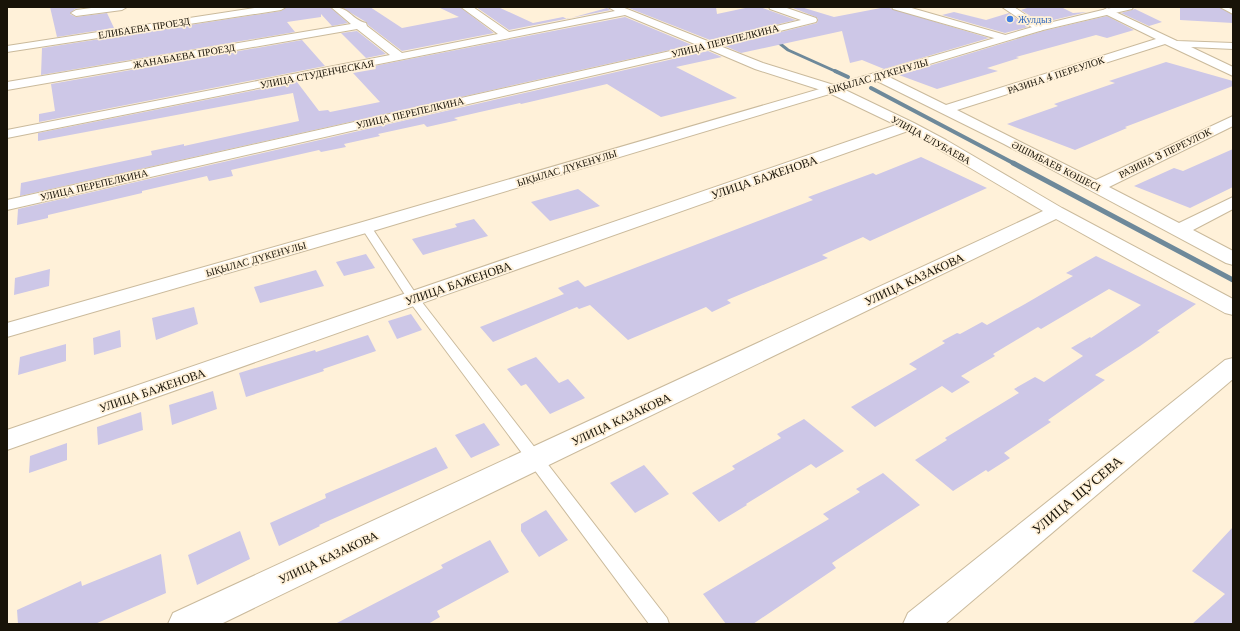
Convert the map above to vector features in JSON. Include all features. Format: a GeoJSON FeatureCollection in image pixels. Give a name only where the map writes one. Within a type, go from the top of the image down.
{"type":"FeatureCollection","features":[{"type":"Feature","properties":{"kind":"street"},"geometry":{"type":"LineString","coordinates":[[81,37],[75,10],[122,7]]}},
{"type":"Feature","properties":{"kind":"street","name":"ЕЛИБАЕВА ПРОЕЗД"},"geometry":{"type":"LineString","coordinates":[[7,49],[281,7]]}},
{"type":"Feature","properties":{"kind":"street"},"geometry":{"type":"LineString","coordinates":[[336,7],[362,25],[400,57]]}},
{"type":"Feature","properties":{"kind":"street"},"geometry":{"type":"LineString","coordinates":[[466,7],[508,36]]}},
{"type":"Feature","properties":{"kind":"street","name":"УЛИЦА ПЕРЕПЕЛКИНА"},"geometry":{"type":"LineString","coordinates":[[7,204],[708,46],[812,20],[774,7]]}},
{"type":"Feature","properties":{"kind":"street"},"geometry":{"type":"LineString","coordinates":[[897,7],[1005,38]]}},
{"type":"Feature","properties":{"kind":"street"},"geometry":{"type":"LineString","coordinates":[[1007,7],[1040,28]]}},
{"type":"Feature","properties":{"kind":"street","name":"ЫҚЫЛАС ДҮКЕНҰЛЫ"},"geometry":{"type":"LineString","coordinates":[[7,330],[366,227],[1005,38],[1107,11],[1128,7]]}},
{"type":"Feature","properties":{"kind":"street","name":"УЛИЦА СТУДЕНЧЕСКАЯ"},"geometry":{"type":"LineString","coordinates":[[7,134],[508,36],[620,10]]}},
{"type":"Feature","properties":{"kind":"street","name":"УЛИЦА ЕЛУБАЕВА"},"geometry":{"type":"LineString","coordinates":[[620,10],[759,66],[832,89],[909,126],[941,143],[1056,212],[1233,308]]}},
{"type":"Feature","properties":{"kind":"street"},"geometry":{"type":"LineString","coordinates":[[1107,11],[1233,72]]}},
{"type":"Feature","properties":{"kind":"street","name":"ЖАНАБАЕВА ПРОЕЗД"},"geometry":{"type":"LineString","coordinates":[[7,86],[362,25]]}},
{"type":"Feature","properties":{"kind":"street"},"geometry":{"type":"LineString","coordinates":[[1168,41],[1233,46]]}},
{"type":"Feature","properties":{"kind":"street","name":"РАЗИНА 4 ПЕРЕУЛОК"},"geometry":{"type":"LineString","coordinates":[[946,109],[1168,41]]}},
{"type":"Feature","properties":{"kind":"street","name":"ӘШІМБАЕВ КӨШЕСІ"},"geometry":{"type":"LineString","coordinates":[[877,76],[946,109],[1233,259]]}},
{"type":"Feature","properties":{"kind":"street","name":"РАЗИНА 3 ПЕРЕУЛОК"},"geometry":{"type":"LineString","coordinates":[[1096,187],[1233,120]]}},
{"type":"Feature","properties":{"kind":"street","name":"УЛИЦА БАЖЕНОВА"},"geometry":{"type":"LineString","coordinates":[[7,440],[909,126]]}},
{"type":"Feature","properties":{"kind":"street"},"geometry":{"type":"LineString","coordinates":[[1179,230],[1233,202]]}},
{"type":"Feature","properties":{"kind":"street","name":"УЛИЦА КАЗАКОВА"},"geometry":{"type":"LineString","coordinates":[[186,624],[1056,212]]}},
{"type":"Feature","properties":{"kind":"street","name":"УЛИЦА ЩУСЕВА"},"geometry":{"type":"LineString","coordinates":[[920,624],[1233,366]]}},
{"type":"Feature","properties":{"kind":"lane"},"geometry":{"type":"LineString","coordinates":[[1223,7],[1233,12]]}},
{"type":"Feature","properties":{"kind":"lane"},"geometry":{"type":"LineString","coordinates":[[366,227],[413,299],[660,624]]}},
{"type":"Feature","properties":{"kind":"building"},"geometry":{"type":"Polygon","coordinates":[[[50,7],[87,7],[75,9],[70,14],[76,17],[107,13],[114,28],[57,37],[50,7]]]}},
{"type":"Feature","properties":{"kind":"building"},"geometry":{"type":"Polygon","coordinates":[[[287,7],[330,7],[348,23],[332,26],[321,14],[321,17],[287,22],[295,32],[41,75],[42,48],[281,11],[287,7]]]}},
{"type":"Feature","properties":{"kind":"building"},"geometry":{"type":"Polygon","coordinates":[[[341,7],[370,7],[402,28],[459,17],[438,7],[460,7],[494,33],[402,51],[366,22],[341,7]]]}},
{"type":"Feature","properties":{"kind":"building"},"geometry":{"type":"Polygon","coordinates":[[[476,7],[498,7],[533,23],[563,17],[566,19],[509,30],[476,7]]]}},
{"type":"Feature","properties":{"kind":"building"},"geometry":{"type":"Polygon","coordinates":[[[626,7],[716,7],[717,14],[750,7],[760,7],[796,20],[710,40],[626,7]]]}},
{"type":"Feature","properties":{"kind":"building"},"geometry":{"type":"Polygon","coordinates":[[[801,7],[834,17],[886,7],[989,38],[884,69],[862,60],[850,63],[842,31],[741,53],[725,46],[817,23],[818,19],[816,17],[793,8],[801,7]]]}},
{"type":"Feature","properties":{"kind":"building"},"geometry":{"type":"Polygon","coordinates":[[[1030,7],[1061,7],[1073,13],[1087,12],[1041,23],[1021,10],[1030,7]]]}},
{"type":"Feature","properties":{"kind":"building"},"geometry":{"type":"Polygon","coordinates":[[[1180,7],[1219,7],[1233,15],[1233,23],[1180,20],[1180,7]]]}},
{"type":"Feature","properties":{"kind":"building"},"geometry":{"type":"Polygon","coordinates":[[[607,8],[611,10],[572,18],[607,8]]]}},
{"type":"Feature","properties":{"kind":"building"},"geometry":{"type":"Polygon","coordinates":[[[1135,9],[1162,22],[1149,26],[1121,13],[1135,9]]]}},
{"type":"Feature","properties":{"kind":"building"},"geometry":{"type":"Polygon","coordinates":[[[954,12],[986,20],[1009,13],[1028,27],[1005,33],[942,15],[954,12]]]}},
{"type":"Feature","properties":{"kind":"building"},"geometry":{"type":"Polygon","coordinates":[[[1107,16],[1134,30],[1107,38],[1096,35],[1016,57],[1019,58],[987,68],[998,71],[937,89],[899,75],[1043,31],[1107,16]]]}},
{"type":"Feature","properties":{"kind":"building"},"geometry":{"type":"Polygon","coordinates":[[[625,17],[692,45],[20,196],[21,183],[152,155],[151,151],[184,144],[184,146],[299,121],[293,93],[38,141],[38,133],[297,82],[319,111],[328,110],[330,112],[380,102],[353,73],[376,69],[374,66],[625,17]]]}},
{"type":"Feature","properties":{"kind":"building"},"geometry":{"type":"Polygon","coordinates":[[[357,31],[386,54],[366,58],[341,33],[357,31]]]}},
{"type":"Feature","properties":{"kind":"building"},"geometry":{"type":"Polygon","coordinates":[[[302,40],[325,66],[39,122],[39,114],[55,111],[51,84],[302,40]]]}},
{"type":"Feature","properties":{"kind":"building"},"geometry":{"type":"Polygon","coordinates":[[[708,51],[722,57],[676,67],[737,98],[661,117],[607,84],[454,118],[458,120],[427,127],[424,124],[378,134],[380,136],[344,144],[346,147],[321,152],[319,150],[231,170],[233,176],[209,181],[207,176],[48,215],[48,218],[17,225],[18,209],[708,51]]]}},
{"type":"Feature","properties":{"kind":"building"},"geometry":{"type":"Polygon","coordinates":[[[1166,62],[1233,81],[1233,86],[1125,127],[1127,128],[1075,150],[1007,124],[1058,106],[1054,104],[1115,83],[1109,81],[1166,62]]]}},
{"type":"Feature","properties":{"kind":"building"},"geometry":{"type":"Polygon","coordinates":[[[1233,149],[1233,187],[1190,208],[1134,186],[1174,168],[1183,171],[1233,149]]]}},
{"type":"Feature","properties":{"kind":"building"},"geometry":{"type":"Polygon","coordinates":[[[921,157],[987,188],[870,241],[863,237],[822,255],[828,258],[727,300],[731,303],[712,312],[706,307],[628,340],[590,305],[579,309],[577,307],[493,342],[480,327],[564,294],[558,288],[578,280],[585,287],[813,200],[808,197],[873,173],[876,175],[921,157]]]}},
{"type":"Feature","properties":{"kind":"building"},"geometry":{"type":"Polygon","coordinates":[[[578,189],[600,206],[550,221],[531,202],[578,189]]]}},
{"type":"Feature","properties":{"kind":"building"},"geometry":{"type":"Polygon","coordinates":[[[474,219],[488,236],[423,255],[412,239],[457,227],[455,224],[474,219]]]}},
{"type":"Feature","properties":{"kind":"building"},"geometry":{"type":"Polygon","coordinates":[[[366,254],[375,268],[344,276],[336,262],[366,254]]]}},
{"type":"Feature","properties":{"kind":"building"},"geometry":{"type":"Polygon","coordinates":[[[1096,256],[1196,304],[1157,331],[1160,332],[1095,375],[1105,380],[1048,420],[1051,422],[1004,453],[1010,458],[988,472],[986,470],[953,491],[915,460],[947,440],[945,438],[1019,393],[1014,389],[1035,377],[1044,382],[1083,356],[1071,348],[1090,337],[1091,338],[1141,305],[1109,289],[1041,329],[1038,327],[993,354],[995,356],[961,376],[970,382],[952,393],[942,386],[875,427],[851,407],[917,369],[909,364],[945,343],[942,341],[957,333],[960,334],[982,322],[987,325],[1073,276],[1066,273],[1096,256]]]}},
{"type":"Feature","properties":{"kind":"building"},"geometry":{"type":"Polygon","coordinates":[[[50,269],[49,286],[14,295],[15,278],[50,269]]]}},
{"type":"Feature","properties":{"kind":"building"},"geometry":{"type":"Polygon","coordinates":[[[316,270],[324,286],[260,303],[254,287],[316,270]]]}},
{"type":"Feature","properties":{"kind":"building"},"geometry":{"type":"Polygon","coordinates":[[[194,307],[198,324],[156,340],[152,318],[194,307]]]}},
{"type":"Feature","properties":{"kind":"building"},"geometry":{"type":"Polygon","coordinates":[[[411,314],[422,330],[397,339],[388,321],[411,314]]]}},
{"type":"Feature","properties":{"kind":"building"},"geometry":{"type":"Polygon","coordinates":[[[120,330],[121,347],[94,355],[93,338],[120,330]]]}},
{"type":"Feature","properties":{"kind":"building"},"geometry":{"type":"Polygon","coordinates":[[[368,335],[376,351],[323,369],[324,371],[246,397],[239,373],[315,350],[316,352],[368,335]]]}},
{"type":"Feature","properties":{"kind":"building"},"geometry":{"type":"Polygon","coordinates":[[[66,344],[66,361],[18,375],[20,357],[66,344]]]}},
{"type":"Feature","properties":{"kind":"building"},"geometry":{"type":"Polygon","coordinates":[[[536,357],[559,383],[568,379],[585,398],[550,414],[526,384],[521,386],[507,369],[536,357]]]}},
{"type":"Feature","properties":{"kind":"building"},"geometry":{"type":"Polygon","coordinates":[[[213,391],[217,409],[172,425],[169,405],[213,391]]]}},
{"type":"Feature","properties":{"kind":"building"},"geometry":{"type":"Polygon","coordinates":[[[141,412],[143,430],[98,445],[97,427],[141,412]]]}},
{"type":"Feature","properties":{"kind":"building"},"geometry":{"type":"Polygon","coordinates":[[[804,419],[844,451],[816,468],[811,464],[719,522],[692,493],[735,469],[732,466],[781,438],[777,434],[804,419]]]}},
{"type":"Feature","properties":{"kind":"building"},"geometry":{"type":"Polygon","coordinates":[[[484,423],[500,445],[471,458],[455,435],[484,423]]]}},
{"type":"Feature","properties":{"kind":"building"},"geometry":{"type":"Polygon","coordinates":[[[67,443],[67,460],[29,473],[30,456],[67,443]]]}},
{"type":"Feature","properties":{"kind":"building"},"geometry":{"type":"Polygon","coordinates":[[[436,447],[448,468],[319,525],[320,526],[279,546],[270,523],[326,498],[325,494],[436,447]]]}},
{"type":"Feature","properties":{"kind":"building"},"geometry":{"type":"Polygon","coordinates":[[[644,465],[669,494],[635,513],[610,483],[644,465]]]}},
{"type":"Feature","properties":{"kind":"building"},"geometry":{"type":"Polygon","coordinates":[[[883,473],[920,505],[832,563],[836,568],[753,624],[726,624],[703,594],[829,519],[823,514],[860,492],[856,489],[883,473]]]}},
{"type":"Feature","properties":{"kind":"building"},"geometry":{"type":"Polygon","coordinates":[[[546,510],[568,540],[539,557],[521,531],[521,524],[546,510]]]}},
{"type":"Feature","properties":{"kind":"building"},"geometry":{"type":"Polygon","coordinates":[[[1233,527],[1233,624],[1192,624],[1225,594],[1192,571],[1233,527]]]}},
{"type":"Feature","properties":{"kind":"building"},"geometry":{"type":"Polygon","coordinates":[[[240,531],[250,559],[197,585],[188,555],[240,531]]]}},
{"type":"Feature","properties":{"kind":"building"},"geometry":{"type":"Polygon","coordinates":[[[490,540],[509,572],[437,611],[440,617],[428,624],[335,624],[443,568],[441,565],[490,540]]]}},
{"type":"Feature","properties":{"kind":"building"},"geometry":{"type":"Polygon","coordinates":[[[161,554],[166,593],[95,624],[18,624],[17,610],[81,581],[82,586],[161,554]]]}},
{"type":"Feature","properties":{"kind":"waterway"},"geometry":{"type":"LineString","coordinates":[[774,39],[788,50],[837,72]]}},
{"type":"Feature","properties":{"kind":"waterway"},"geometry":{"type":"LineString","coordinates":[[835,71],[848,77]]}},
{"type":"Feature","properties":{"kind":"waterway"},"geometry":{"type":"LineString","coordinates":[[871,88],[1015,164]]}},
{"type":"Feature","properties":{"kind":"waterway"},"geometry":{"type":"LineString","coordinates":[[1013,163],[1233,280]]}},
{"type":"Feature","properties":{"kind":"place","name":"Жулдыз"},"geometry":{"type":"Point","coordinates":[1010,19]}}]}
